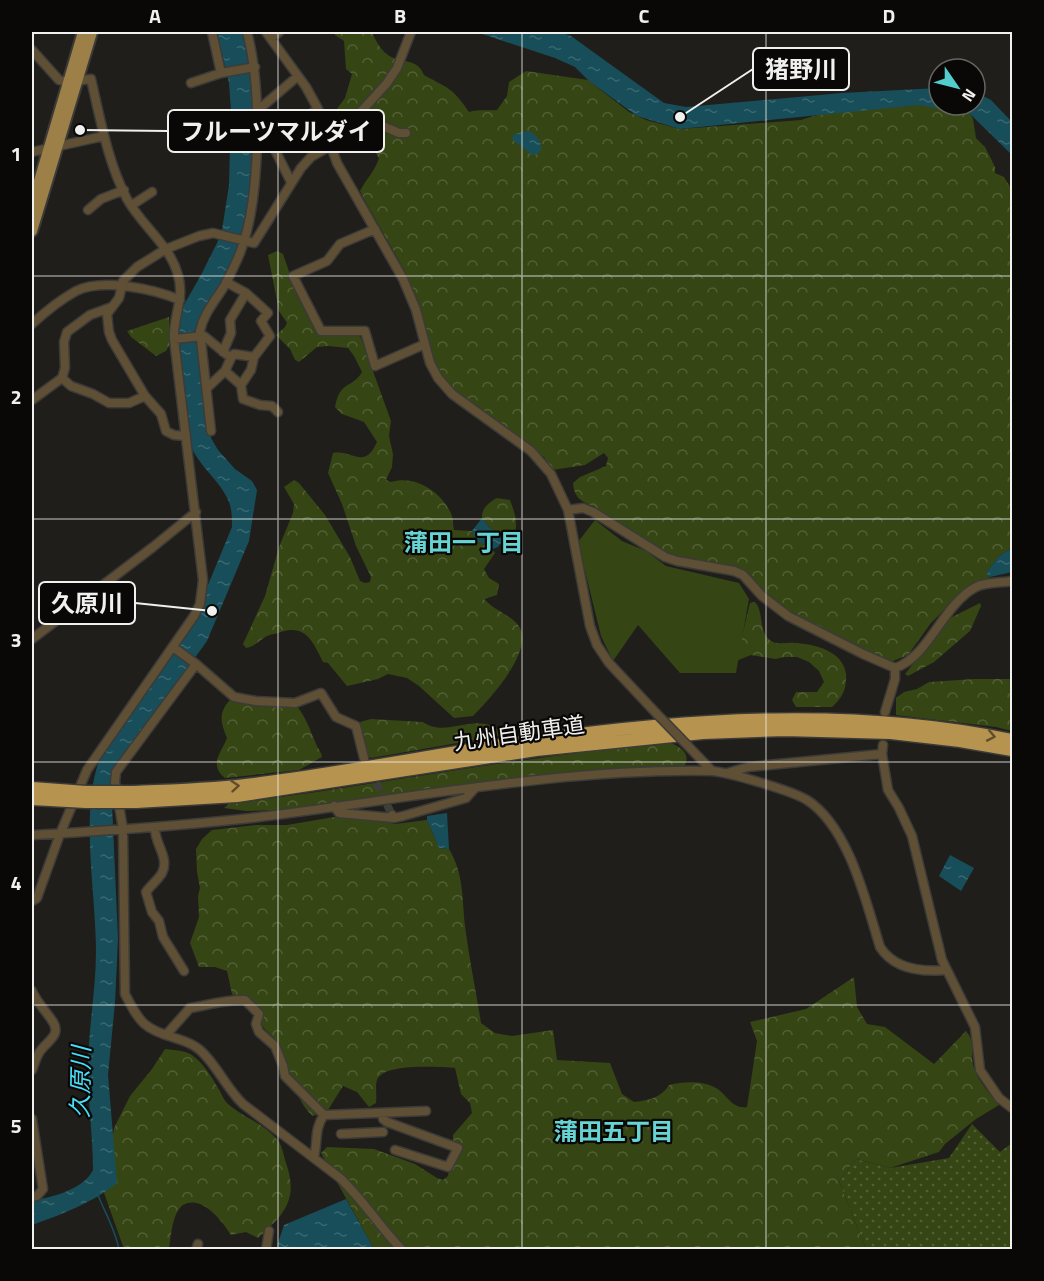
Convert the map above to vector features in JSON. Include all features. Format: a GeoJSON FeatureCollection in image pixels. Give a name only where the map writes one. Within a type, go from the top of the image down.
{"type":"FeatureCollection","features":[{"type":"Feature","properties":{"kind":"highway","name":"九州自動車道"},"geometry":{"type":"LineString","coordinates":[[32,799],[86,802],[260,783],[534,740],[703,722],[784,720],[892,723],[961,730],[1012,740]]}},
{"type":"Feature","properties":{"kind":"highway","name":"九州自動車道"},"geometry":{"type":"LineString","coordinates":[[32,788],[135,797],[246,795],[536,750],[704,733],[785,730],[891,733],[1012,750]]}},
{"type":"Feature","properties":{"kind":"main road"},"geometry":{"type":"LineString","coordinates":[[73,81],[83,32]]}},
{"type":"Feature","properties":{"kind":"main road"},"geometry":{"type":"LineString","coordinates":[[32,205],[73,81],[92,32]]}},
{"type":"Feature","properties":{"kind":"main road"},"geometry":{"type":"LineString","coordinates":[[32,231],[53,146]]}},
{"type":"Feature","properties":{"kind":"street"},"geometry":{"type":"LineString","coordinates":[[212,32],[222,74]]}},
{"type":"Feature","properties":{"kind":"street"},"geometry":{"type":"LineString","coordinates":[[211,431],[201,337],[203,320],[226,282],[244,241],[255,172],[257,111],[255,67],[247,32]]}},
{"type":"Feature","properties":{"kind":"street"},"geometry":{"type":"LineString","coordinates":[[279,32],[268,35],[298,76],[318,109],[337,163],[403,279],[416,310],[430,363],[444,387],[540,459],[568,510],[590,626],[597,645],[609,663],[712,771]]}},
{"type":"Feature","properties":{"kind":"street"},"geometry":{"type":"LineString","coordinates":[[186,436],[174,435],[166,431],[161,414],[145,396],[109,332],[107,315],[119,298],[122,285],[137,267],[166,249],[199,236],[213,233],[254,243],[282,201],[291,182],[311,157],[330,146],[387,83],[397,68],[411,32]]}},
{"type":"Feature","properties":{"kind":"street"},"geometry":{"type":"LineString","coordinates":[[32,50],[59,80],[91,79],[104,136],[124,190],[132,206],[166,249],[179,276],[181,290],[173,323],[174,339],[204,587],[200,604],[174,648],[94,759],[60,834],[37,898],[32,901]]}},
{"type":"Feature","properties":{"kind":"street"},"geometry":{"type":"LineString","coordinates":[[191,83],[255,67]]}},
{"type":"Feature","properties":{"kind":"street"},"geometry":{"type":"LineString","coordinates":[[257,111],[298,76]]}},
{"type":"Feature","properties":{"kind":"street"},"geometry":{"type":"LineString","coordinates":[[291,182],[271,142],[318,109]]}},
{"type":"Feature","properties":{"kind":"street"},"geometry":{"type":"LineString","coordinates":[[346,128],[378,124],[399,133],[406,133]]}},
{"type":"Feature","properties":{"kind":"street"},"geometry":{"type":"LineString","coordinates":[[32,152],[104,136]]}},
{"type":"Feature","properties":{"kind":"street"},"geometry":{"type":"LineString","coordinates":[[88,210],[101,199],[124,190]]}},
{"type":"Feature","properties":{"kind":"street"},"geometry":{"type":"LineString","coordinates":[[132,206],[152,192]]}},
{"type":"Feature","properties":{"kind":"street"},"geometry":{"type":"LineString","coordinates":[[375,229],[340,244],[327,261],[293,276],[321,331],[365,331],[375,366],[425,344]]}},
{"type":"Feature","properties":{"kind":"street"},"geometry":{"type":"LineString","coordinates":[[226,282],[246,293],[268,313],[261,321],[270,336],[254,357],[251,370],[241,385]]}},
{"type":"Feature","properties":{"kind":"street"},"geometry":{"type":"LineString","coordinates":[[32,324],[78,290],[94,286],[122,285],[180,300]]}},
{"type":"Feature","properties":{"kind":"street"},"geometry":{"type":"LineString","coordinates":[[223,352],[231,333],[230,320],[246,293]]}},
{"type":"Feature","properties":{"kind":"street"},"geometry":{"type":"LineString","coordinates":[[32,400],[62,378],[65,368],[64,342],[67,332],[90,315],[112,307]]}},
{"type":"Feature","properties":{"kind":"street"},"geometry":{"type":"LineString","coordinates":[[174,339],[204,336],[231,358]]}},
{"type":"Feature","properties":{"kind":"street"},"geometry":{"type":"LineString","coordinates":[[207,388],[225,371],[234,354],[254,357]]}},
{"type":"Feature","properties":{"kind":"street"},"geometry":{"type":"LineString","coordinates":[[225,371],[241,385],[243,399],[260,405],[272,406],[278,412]]}},
{"type":"Feature","properties":{"kind":"street"},"geometry":{"type":"LineString","coordinates":[[62,378],[71,386],[109,403],[129,403],[145,396]]}},
{"type":"Feature","properties":{"kind":"street"},"geometry":{"type":"LineString","coordinates":[[568,510],[583,508],[593,512],[665,557],[734,571],[743,575],[762,596],[788,616],[895,668],[905,665],[913,658],[946,614],[976,587],[1012,581]]}},
{"type":"Feature","properties":{"kind":"street"},"geometry":{"type":"LineString","coordinates":[[32,639],[134,562],[195,512]]}},
{"type":"Feature","properties":{"kind":"street"},"geometry":{"type":"LineString","coordinates":[[174,648],[229,693],[241,699],[296,703],[321,693],[336,717],[356,726],[364,758]]}},
{"type":"Feature","properties":{"kind":"street"},"geometry":{"type":"LineString","coordinates":[[196,664],[116,772],[115,782],[123,830],[125,994],[136,1015],[144,1024],[151,1030],[193,1044],[211,1061],[234,1096],[353,1190],[402,1250]]}},
{"type":"Feature","properties":{"kind":"street"},"geometry":{"type":"LineString","coordinates":[[885,712],[895,679],[895,668]]}},
{"type":"Feature","properties":{"kind":"street"},"geometry":{"type":"LineString","coordinates":[[686,772],[693,760],[692,750]]}},
{"type":"Feature","properties":{"kind":"street"},"geometry":{"type":"LineString","coordinates":[[727,773],[748,767],[883,750],[888,790],[912,836],[945,970],[952,978],[975,1027],[983,1076],[999,1098],[1012,1108]]}},
{"type":"Feature","properties":{"kind":"street"},"geometry":{"type":"LineString","coordinates":[[32,835],[123,830],[252,818],[576,778],[712,771],[727,773],[792,793],[807,801],[829,821],[851,860],[868,902],[880,947],[884,953],[898,964],[908,967],[945,970]]}},
{"type":"Feature","properties":{"kind":"street"},"geometry":{"type":"LineString","coordinates":[[334,807],[339,813],[393,816],[466,798],[474,789]]}},
{"type":"Feature","properties":{"kind":"street"},"geometry":{"type":"LineString","coordinates":[[155,827],[154,836],[165,860],[162,874],[146,892],[147,897],[152,912],[159,921],[163,937],[184,971]]}},
{"type":"Feature","properties":{"kind":"street"},"geometry":{"type":"LineString","coordinates":[[32,991],[37,1004],[54,1023],[56,1030],[52,1040],[39,1053],[32,1070]]}},
{"type":"Feature","properties":{"kind":"street"},"geometry":{"type":"LineString","coordinates":[[166,1035],[190,1008],[217,1004],[227,999],[245,1000],[259,1014],[256,1024],[259,1032],[274,1047],[285,1076],[324,1115]]}},
{"type":"Feature","properties":{"kind":"street"},"geometry":{"type":"LineString","coordinates":[[324,1115],[384,1116],[426,1111]]}},
{"type":"Feature","properties":{"kind":"street"},"geometry":{"type":"LineString","coordinates":[[314,1157],[317,1143],[315,1133],[324,1115]]}},
{"type":"Feature","properties":{"kind":"street"},"geometry":{"type":"LineString","coordinates":[[381,1143],[384,1116]]}},
{"type":"Feature","properties":{"kind":"street"},"geometry":{"type":"LineString","coordinates":[[384,1116],[458,1148],[448,1167],[395,1150]]}},
{"type":"Feature","properties":{"kind":"street"},"geometry":{"type":"LineString","coordinates":[[32,1119],[43,1189],[37,1196],[32,1197]]}},
{"type":"Feature","properties":{"kind":"street"},"geometry":{"type":"LineString","coordinates":[[341,1134],[383,1132]]}},
{"type":"Feature","properties":{"kind":"street"},"geometry":{"type":"LineString","coordinates":[[266,1250],[269,1231]]}},
{"type":"Feature","properties":{"kind":"green space"},"geometry":{"type":"Polygon","coordinates":[[[335,32],[372,32],[385,53],[393,58],[413,63],[421,69],[424,75],[454,93],[469,112],[497,110],[507,96],[509,82],[526,71],[588,80],[629,112],[646,120],[680,129],[801,120],[843,110],[892,105],[927,106],[927,117],[972,117],[976,138],[985,147],[995,167],[995,173],[1004,177],[1012,190],[1012,548],[999,556],[986,573],[990,577],[964,590],[931,623],[908,655],[893,661],[885,661],[796,615],[764,592],[751,579],[673,559],[581,500],[576,495],[573,483],[580,477],[606,466],[608,458],[604,453],[585,465],[552,470],[544,457],[451,389],[436,365],[411,286],[360,191],[379,158],[366,139],[374,128],[331,134],[328,121],[345,98],[352,74],[346,69],[344,41],[335,35],[335,32]]]}},
{"type":"Feature","properties":{"kind":"green space"},"geometry":{"type":"Polygon","coordinates":[[[277,251],[283,254],[294,286],[322,334],[357,334],[361,338],[391,421],[389,436],[393,454],[392,467],[386,480],[410,481],[428,487],[448,508],[454,530],[472,531],[479,541],[495,553],[484,569],[489,578],[499,584],[497,595],[484,599],[518,625],[522,635],[521,647],[509,673],[473,716],[454,718],[407,678],[388,674],[378,679],[347,686],[328,663],[323,662],[308,636],[297,630],[269,635],[255,645],[246,648],[243,644],[265,596],[279,547],[293,513],[294,504],[284,487],[294,480],[325,515],[350,557],[360,581],[370,582],[371,577],[356,546],[342,504],[328,473],[333,453],[363,457],[372,451],[377,442],[364,422],[342,414],[335,407],[337,398],[343,389],[362,372],[348,348],[317,347],[299,362],[276,335],[287,323],[279,311],[268,255],[277,251]]]}},
{"type":"Feature","properties":{"kind":"green space"},"geometry":{"type":"Polygon","coordinates":[[[169,317],[170,344],[166,351],[156,356],[131,337],[127,331],[169,317]]]}},
{"type":"Feature","properties":{"kind":"green space"},"geometry":{"type":"Polygon","coordinates":[[[497,498],[510,500],[514,512],[516,529],[510,548],[504,546],[503,537],[489,527],[482,518],[486,506],[497,498]]]}},
{"type":"Feature","properties":{"kind":"green space"},"geometry":{"type":"Polygon","coordinates":[[[595,520],[622,541],[646,551],[666,566],[739,583],[749,599],[736,673],[680,673],[638,625],[613,661],[601,636],[578,542],[595,520]]]}},
{"type":"Feature","properties":{"kind":"green space"},"geometry":{"type":"Polygon","coordinates":[[[755,602],[765,634],[773,642],[819,647],[834,654],[840,660],[846,674],[846,684],[841,697],[832,707],[796,707],[792,700],[796,692],[817,692],[824,682],[819,671],[809,662],[797,657],[775,659],[751,655],[736,661],[750,603],[755,602]]]}},
{"type":"Feature","properties":{"kind":"green space"},"geometry":{"type":"Polygon","coordinates":[[[980,603],[981,606],[970,631],[934,662],[908,676],[905,674],[950,618],[980,603]]]}},
{"type":"Feature","properties":{"kind":"green space"},"geometry":{"type":"Polygon","coordinates":[[[1012,679],[1012,731],[896,715],[896,698],[904,692],[917,689],[929,682],[1012,679]]]}},
{"type":"Feature","properties":{"kind":"green space"},"geometry":{"type":"Polygon","coordinates":[[[229,701],[296,705],[322,757],[299,770],[225,778],[217,768],[218,758],[227,738],[222,723],[222,714],[229,701]]]}},
{"type":"Feature","properties":{"kind":"green space"},"geometry":{"type":"Polygon","coordinates":[[[371,719],[423,722],[433,727],[443,728],[474,723],[484,724],[494,727],[504,735],[371,758],[368,756],[360,722],[371,719]]]}},
{"type":"Feature","properties":{"kind":"green space"},"geometry":{"type":"Polygon","coordinates":[[[671,743],[685,752],[687,759],[684,767],[599,770],[280,810],[246,811],[224,808],[229,804],[560,755],[671,743]]]}},
{"type":"Feature","properties":{"kind":"green space"},"geometry":{"type":"Polygon","coordinates":[[[352,814],[395,824],[427,820],[439,848],[449,849],[460,877],[465,926],[481,1023],[495,1033],[512,1036],[553,1030],[557,1060],[610,1063],[622,1094],[634,1102],[654,1098],[669,1085],[692,1082],[716,1088],[733,1104],[747,1107],[757,1041],[750,1022],[806,1009],[854,977],[857,1007],[867,1024],[885,1027],[934,1064],[966,1031],[971,1040],[976,1073],[999,1105],[976,1119],[945,1144],[939,1152],[890,1168],[856,1159],[839,1181],[866,1249],[374,1249],[321,1153],[327,1147],[374,1149],[415,1164],[443,1180],[448,1176],[449,1169],[462,1147],[453,1141],[453,1135],[472,1113],[470,1103],[461,1094],[455,1068],[400,1068],[381,1075],[376,1085],[376,1103],[369,1107],[357,1092],[343,1086],[328,1110],[313,1116],[297,1093],[278,1043],[254,1013],[232,994],[227,971],[215,967],[199,967],[190,943],[199,917],[200,888],[196,849],[202,839],[212,830],[256,825],[287,825],[352,814]]]}},
{"type":"Feature","properties":{"kind":"green space"},"geometry":{"type":"Polygon","coordinates":[[[165,1049],[185,1052],[197,1059],[209,1073],[224,1100],[238,1112],[268,1130],[280,1145],[290,1176],[290,1196],[282,1214],[258,1238],[246,1232],[231,1235],[211,1211],[197,1203],[190,1203],[183,1205],[176,1214],[169,1249],[124,1249],[104,1193],[114,1128],[130,1096],[165,1049]]]}},
{"type":"Feature","properties":{"kind":"green space"},"geometry":{"type":"Polygon","coordinates":[[[972,1124],[1000,1152],[1012,1143],[1012,1249],[866,1249],[839,1181],[856,1159],[890,1168],[949,1158],[972,1124]]]}},
{"type":"Feature","properties":{"kind":"water"},"geometry":{"type":"Polygon","coordinates":[[[217,32],[243,32],[251,61],[253,92],[251,185],[244,232],[234,261],[221,287],[208,305],[199,345],[211,438],[218,450],[235,469],[252,481],[257,490],[249,541],[207,641],[113,771],[111,781],[118,939],[108,1075],[117,1183],[88,1202],[32,1225],[32,1201],[75,1188],[93,1170],[88,1070],[96,951],[90,852],[94,777],[101,755],[191,626],[232,527],[231,508],[225,494],[197,458],[189,441],[177,349],[177,317],[217,243],[222,230],[229,185],[231,110],[229,83],[217,32]]]}},
{"type":"Feature","properties":{"kind":"water"},"geometry":{"type":"Polygon","coordinates":[[[476,32],[560,32],[571,36],[664,103],[686,107],[842,93],[927,89],[927,106],[919,105],[680,129],[637,116],[589,81],[575,67],[555,58],[476,32]]]}},
{"type":"Feature","properties":{"kind":"water"},"geometry":{"type":"Polygon","coordinates":[[[987,98],[1012,122],[1012,155],[973,117],[987,117],[987,98]]]}},
{"type":"Feature","properties":{"kind":"water"},"geometry":{"type":"Polygon","coordinates":[[[528,131],[539,141],[541,150],[537,154],[532,155],[512,139],[514,134],[528,131]]]}},
{"type":"Feature","properties":{"kind":"water"},"geometry":{"type":"Polygon","coordinates":[[[482,518],[489,527],[503,537],[498,547],[493,549],[477,541],[472,531],[482,518]]]}},
{"type":"Feature","properties":{"kind":"water"},"geometry":{"type":"Polygon","coordinates":[[[1012,548],[1012,572],[990,577],[986,573],[999,556],[1012,548]]]}},
{"type":"Feature","properties":{"kind":"water"},"geometry":{"type":"Polygon","coordinates":[[[447,813],[449,849],[439,848],[427,820],[427,816],[447,813]]]}},
{"type":"Feature","properties":{"kind":"water"},"geometry":{"type":"Polygon","coordinates":[[[950,855],[974,868],[961,891],[939,876],[950,855]]]}},
{"type":"Feature","properties":{"kind":"water"},"geometry":{"type":"Polygon","coordinates":[[[346,1199],[374,1249],[276,1249],[284,1225],[346,1199]]]}},
{"type":"Feature","properties":{"kind":"waterway"},"geometry":{"type":"LineString","coordinates":[[98,1195],[113,1229],[119,1250]]}},
{"type":"Feature","properties":{"kind":"tunnel"},"geometry":{"type":"LineString","coordinates":[[371,772],[392,815]]}},
{"type":"Feature","properties":{"kind":"place","name":"猪野川"},"geometry":{"type":"Point","coordinates":[680,117]}},
{"type":"Feature","properties":{"kind":"place","name":"フルーツマルダイ"},"geometry":{"type":"Point","coordinates":[80,130]}},
{"type":"Feature","properties":{"kind":"place","name":"久原川"},"geometry":{"type":"Point","coordinates":[212,611]}},
{"type":"Feature","properties":{"kind":"district","name":"蒲田一丁目"},"geometry":{"type":"Point","coordinates":[464,543]}},
{"type":"Feature","properties":{"kind":"district","name":"蒲田五丁目"},"geometry":{"type":"Point","coordinates":[614,1132]}}]}
